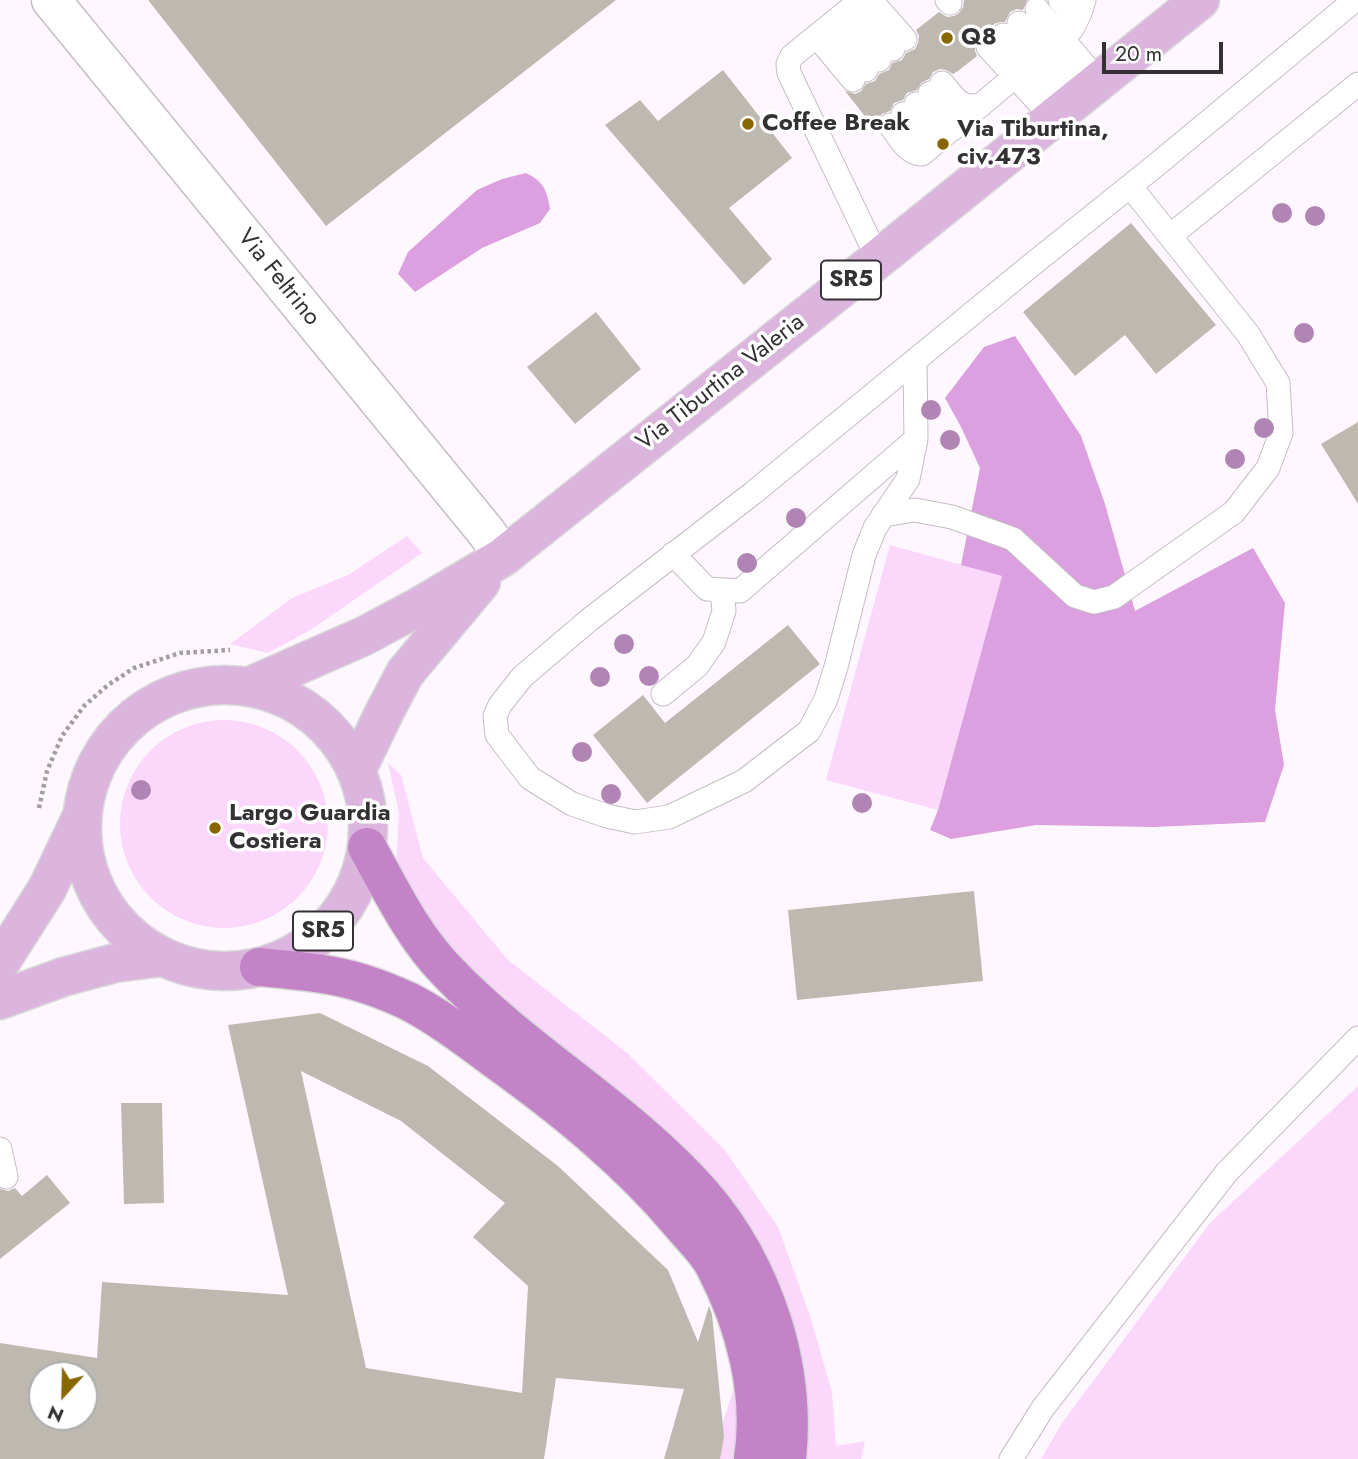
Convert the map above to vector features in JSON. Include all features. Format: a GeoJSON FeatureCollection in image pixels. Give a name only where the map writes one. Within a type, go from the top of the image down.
{"type":"FeatureCollection","features":[{"type":"Feature","properties":{"kind":"highway"},"geometry":{"type":"LineString","coordinates":[[367,847],[402,911],[447,971],[514,1031],[646,1139],[702,1195],[727,1226],[748,1260],[765,1297],[784,1363],[789,1399],[790,1433],[787,1459]]}},
{"type":"Feature","properties":{"kind":"highway"},"geometry":{"type":"LineString","coordinates":[[259,967],[324,974],[365,984],[406,1000],[445,1022],[560,1108],[646,1184],[713,1263],[738,1322],[747,1350],[755,1400],[756,1439],[753,1459]]}},
{"type":"Feature","properties":{"kind":"main road","name":"Via Tiburtina Valeria"},"geometry":{"type":"LineString","coordinates":[[244,669],[364,636],[503,556],[1200,0]]}},
{"type":"Feature","properties":{"kind":"main road","name":"Via Tiburtina Valeria"},"geometry":{"type":"LineString","coordinates":[[356,771],[405,673],[503,556]]}},
{"type":"Feature","properties":{"kind":"main road","name":"SR5"},"geometry":{"type":"LineString","coordinates":[[0,963],[47,889],[81,818],[90,779],[108,744],[136,716],[170,696],[208,686],[244,669],[313,716],[338,741],[356,771],[364,796],[368,821],[367,847],[355,887],[345,906],[316,938],[299,951],[280,960],[259,967],[227,971],[194,967],[162,957],[138,942],[117,923],[100,899],[89,874],[82,846],[81,818]]}},
{"type":"Feature","properties":{"kind":"main road","name":"SR5"},"geometry":{"type":"LineString","coordinates":[[0,1000],[63,977],[115,963],[162,957]]}},
{"type":"Feature","properties":{"kind":"street","name":"Via Feltrino"},"geometry":{"type":"LineString","coordinates":[[51,0],[503,556]]}},
{"type":"Feature","properties":{"kind":"lane"},"geometry":{"type":"LineString","coordinates":[[1044,52],[1073,19],[1060,0]]}},
{"type":"Feature","properties":{"kind":"lane"},"geometry":{"type":"LineString","coordinates":[[916,104],[911,152],[922,154],[1044,52],[1080,13],[1084,0]]}},
{"type":"Feature","properties":{"kind":"lane"},"geometry":{"type":"LineString","coordinates":[[915,360],[916,439],[908,479],[875,528],[864,555],[836,667],[826,699],[809,732],[744,781],[669,817],[635,821],[607,816],[572,804],[530,778],[497,735],[495,716],[500,705],[522,677],[589,620],[753,493],[915,360],[1130,186],[1355,0]]}},
{"type":"Feature","properties":{"kind":"lane"},"geometry":{"type":"LineString","coordinates":[[846,15],[836,34],[879,60],[875,5],[846,15],[792,56],[788,64],[789,73],[878,259]]}},
{"type":"Feature","properties":{"kind":"lane"},"geometry":{"type":"LineString","coordinates":[[1075,101],[1044,52],[1012,28],[1044,52],[1075,101]]}},
{"type":"Feature","properties":{"kind":"lane"},"geometry":{"type":"LineString","coordinates":[[1170,236],[1358,83]]}},
{"type":"Feature","properties":{"kind":"lane"},"geometry":{"type":"LineString","coordinates":[[916,104],[961,104],[967,107],[959,124]]}},
{"type":"Feature","properties":{"kind":"lane"},"geometry":{"type":"LineString","coordinates":[[916,104],[937,127],[959,124]]}},
{"type":"Feature","properties":{"kind":"lane"},"geometry":{"type":"LineString","coordinates":[[883,515],[915,510],[952,517],[1013,539],[1075,596],[1094,602],[1114,597],[1234,512],[1268,468],[1281,433],[1279,383],[1248,334],[1130,186]]}},
{"type":"Feature","properties":{"kind":"lane"},"geometry":{"type":"LineString","coordinates":[[673,554],[707,589],[740,591],[916,439]]}},
{"type":"Feature","properties":{"kind":"lane"},"geometry":{"type":"LineString","coordinates":[[663,694],[697,666],[714,642],[724,611],[722,590]]}},
{"type":"Feature","properties":{"kind":"lane"},"geometry":{"type":"LineString","coordinates":[[1011,1459],[1043,1408],[1227,1172],[1358,1038]]}},
{"type":"Feature","properties":{"kind":"lane"},"geometry":{"type":"LineString","coordinates":[[0,1149],[6,1177]]}},
{"type":"Feature","properties":{"kind":"path"},"geometry":{"type":"LineString","coordinates":[[38,815],[47,771],[62,736],[85,706],[108,685],[134,668],[180,653],[229,649],[244,669]]}},
{"type":"Feature","properties":{"kind":"shaded area"},"geometry":{"type":"Polygon","coordinates":[[[526,173],[541,183],[548,197],[550,209],[540,223],[482,248],[415,292],[398,274],[408,252],[477,190],[502,179],[526,173]]]}},
{"type":"Feature","properties":{"kind":"shaded area"},"geometry":{"type":"Polygon","coordinates":[[[1015,336],[1081,436],[1105,504],[1135,611],[1253,548],[1285,603],[1275,710],[1284,765],[1265,822],[1154,827],[1036,825],[951,839],[930,830],[938,810],[1002,576],[961,565],[980,468],[945,398],[984,347],[1015,336]]]}},
{"type":"Feature","properties":{"kind":"shaded area"},"geometry":{"type":"Polygon","coordinates":[[[407,536],[422,553],[312,629],[268,653],[230,644],[292,598],[348,575],[407,536]]]}},
{"type":"Feature","properties":{"kind":"shaded area"},"geometry":{"type":"Polygon","coordinates":[[[890,545],[1002,576],[938,810],[826,780],[890,545]]]}},
{"type":"Feature","properties":{"kind":"shaded area"},"geometry":{"type":"Polygon","coordinates":[[[224,720],[264,728],[297,751],[320,784],[328,824],[320,864],[297,897],[264,920],[224,928],[184,920],[151,897],[128,864],[120,824],[128,784],[151,751],[184,728],[224,720]]]}},
{"type":"Feature","properties":{"kind":"shaded area"},"geometry":{"type":"Polygon","coordinates":[[[388,763],[401,775],[423,858],[508,960],[626,1052],[724,1149],[778,1227],[810,1316],[832,1392],[836,1446],[865,1441],[861,1459],[805,1459],[807,1409],[801,1359],[555,1042],[460,958],[437,930],[396,865],[399,813],[388,763]]]}},
{"type":"Feature","properties":{"kind":"shaded area"},"geometry":{"type":"Polygon","coordinates":[[[1358,1086],[1358,1459],[1041,1459],[1062,1423],[1210,1223],[1358,1086]]]}},
{"type":"Feature","properties":{"kind":"shaded area"},"geometry":{"type":"Polygon","coordinates":[[[740,1371],[736,1459],[708,1459],[717,1439],[740,1371]]]}},
{"type":"Feature","properties":{"kind":"building"},"geometry":{"type":"Polygon","coordinates":[[[148,0],[616,0],[326,226],[148,0]]]}},
{"type":"Feature","properties":{"kind":"building"},"geometry":{"type":"Polygon","coordinates":[[[964,0],[1027,0],[1023,10],[1010,12],[1005,22],[994,24],[989,33],[978,37],[975,43],[977,56],[958,71],[953,74],[940,69],[933,72],[917,90],[907,93],[903,100],[894,103],[890,111],[877,120],[879,134],[845,91],[855,94],[866,84],[875,81],[879,74],[889,70],[892,63],[902,60],[906,53],[915,49],[919,36],[916,30],[939,12],[947,17],[959,13],[964,0]]]}},
{"type":"Feature","properties":{"kind":"building"},"geometry":{"type":"Polygon","coordinates":[[[723,70],[792,158],[729,208],[772,259],[744,285],[605,125],[640,100],[658,121],[723,70]]]}},
{"type":"Feature","properties":{"kind":"building"},"geometry":{"type":"Polygon","coordinates":[[[1131,223],[1216,325],[1156,374],[1125,335],[1075,376],[1023,312],[1131,223]]]}},
{"type":"Feature","properties":{"kind":"building"},"geometry":{"type":"Polygon","coordinates":[[[596,312],[641,369],[575,424],[527,367],[596,312]]]}},
{"type":"Feature","properties":{"kind":"building"},"geometry":{"type":"Polygon","coordinates":[[[1358,422],[1358,504],[1321,444],[1358,422]]]}},
{"type":"Feature","properties":{"kind":"building"},"geometry":{"type":"Polygon","coordinates":[[[788,625],[820,664],[647,803],[593,735],[643,695],[665,723],[788,625]]]}},
{"type":"Feature","properties":{"kind":"building"},"geometry":{"type":"Polygon","coordinates":[[[974,891],[983,981],[797,1000],[788,910],[974,891]]]}},
{"type":"Feature","properties":{"kind":"building"},"geometry":{"type":"Polygon","coordinates":[[[320,1013],[428,1066],[558,1166],[668,1270],[698,1342],[709,1306],[724,1437],[720,1459],[664,1459],[684,1389],[556,1378],[544,1459],[0,1459],[0,1343],[97,1358],[102,1282],[288,1295],[228,1025],[320,1013]],[[301,1071],[366,1368],[522,1393],[528,1286],[473,1237],[505,1203],[401,1121],[301,1071]]]}},
{"type":"Feature","properties":{"kind":"building"},"geometry":{"type":"Polygon","coordinates":[[[121,1103],[162,1103],[164,1203],[124,1204],[121,1103]]]}},
{"type":"Feature","properties":{"kind":"building"},"geometry":{"type":"Polygon","coordinates":[[[47,1175],[70,1203],[0,1259],[0,1189],[8,1191],[15,1188],[22,1196],[47,1175]]]}},
{"type":"Feature","properties":{"kind":"place","name":"Q8"},"geometry":{"type":"Point","coordinates":[947,38]}},
{"type":"Feature","properties":{"kind":"place","name":"Coffee Break"},"geometry":{"type":"Point","coordinates":[748,124]}},
{"type":"Feature","properties":{"kind":"place","name":"Via Tiburtina, civ.473"},"geometry":{"type":"Point","coordinates":[943,144]}},
{"type":"Feature","properties":{"kind":"place","name":"Largo Guardia Costiera"},"geometry":{"type":"Point","coordinates":[215,828]}}]}
